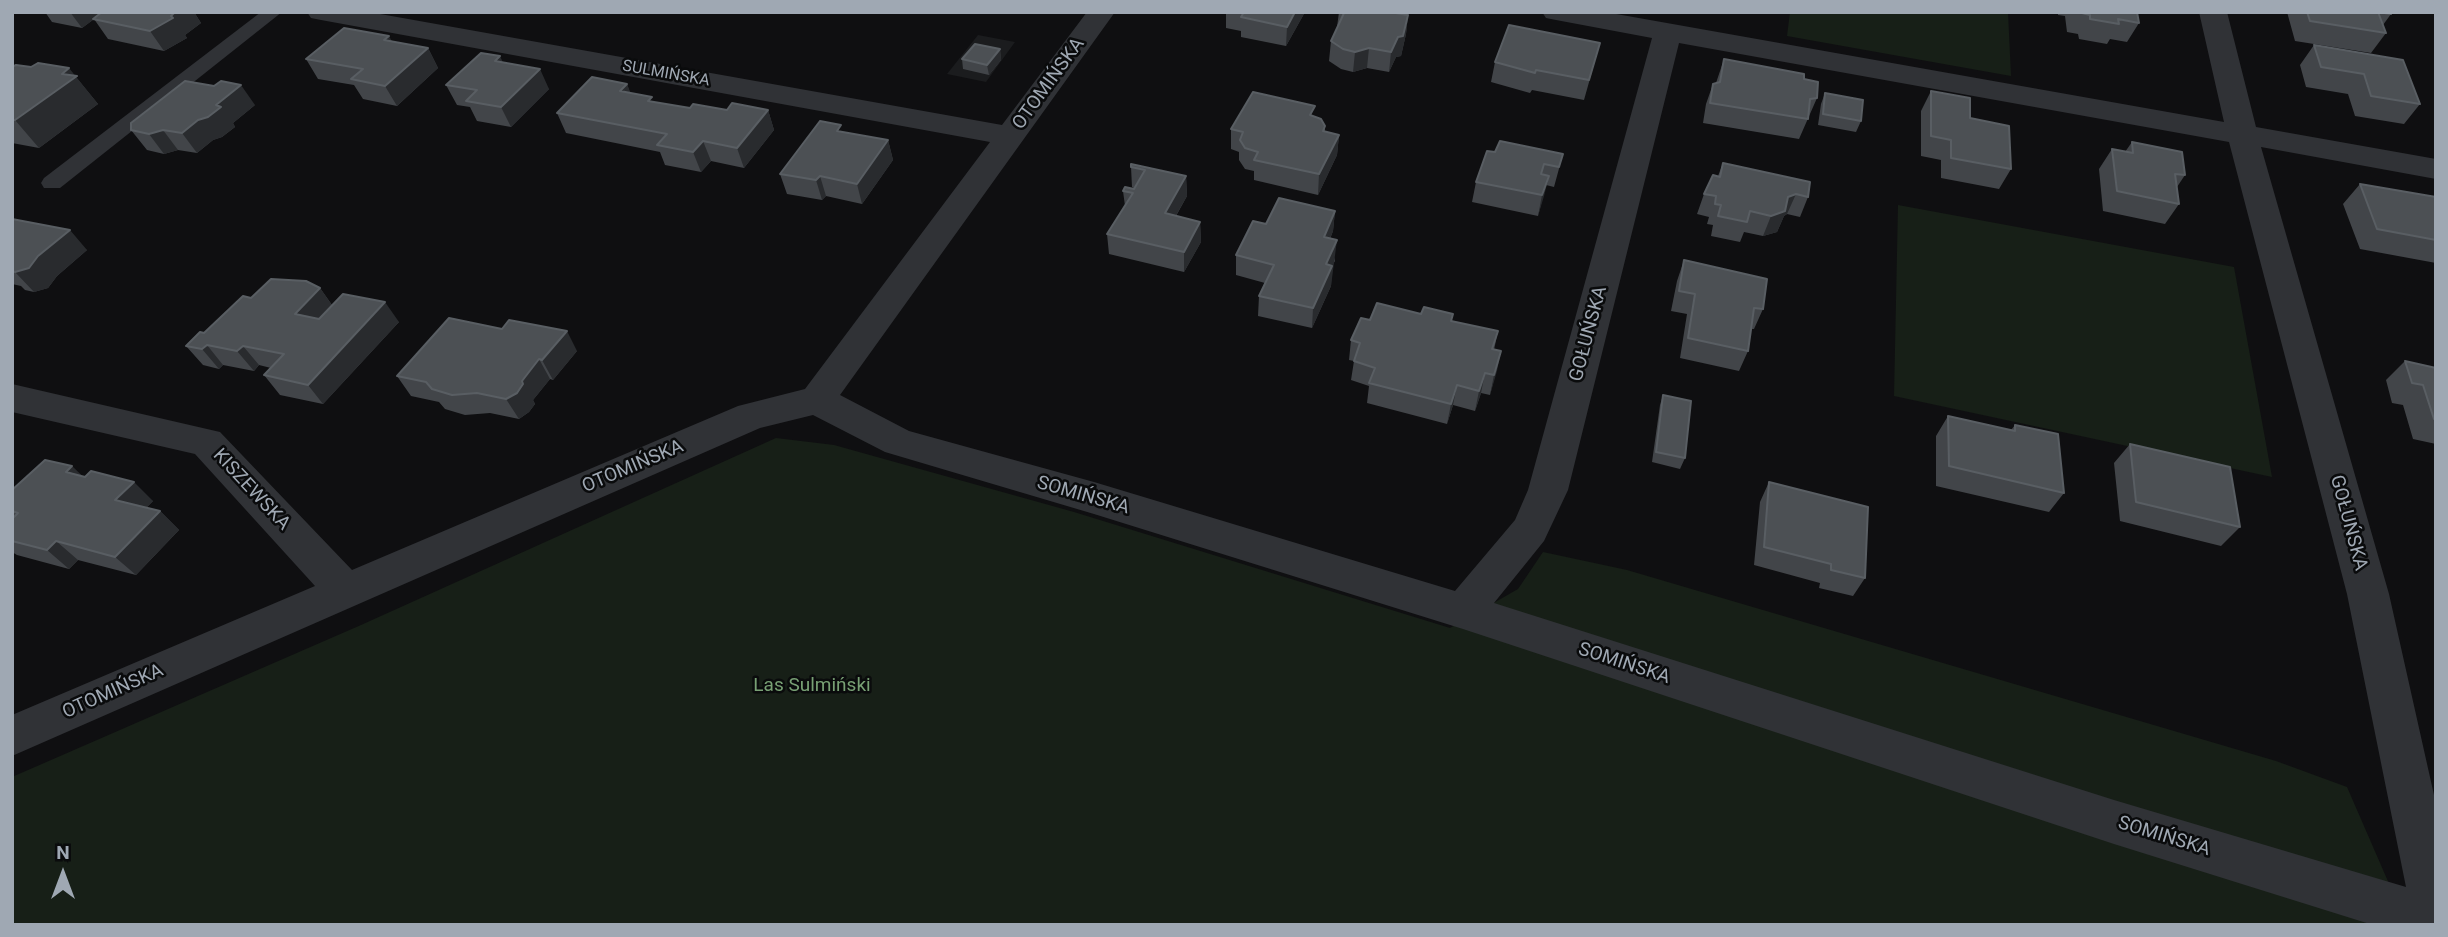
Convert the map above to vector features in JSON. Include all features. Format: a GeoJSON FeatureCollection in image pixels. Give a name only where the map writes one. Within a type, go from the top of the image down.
{"type":"FeatureCollection","features":[{"type":"Feature","properties":{"kind":"street","name":"SULMIŃSKA"},"geometry":{"type":"LineString","coordinates":[[321,12],[1011,136]]}},
{"type":"Feature","properties":{"kind":"street","name":"OTOMIŃSKA"},"geometry":{"type":"LineString","coordinates":[[12,736],[751,416],[817,400],[1101,12]]}},
{"type":"Feature","properties":{"kind":"street"},"geometry":{"type":"LineString","coordinates":[[1556,12],[2436,169]]}},
{"type":"Feature","properties":{"kind":"street","name":"GOŁUŃSKA"},"geometry":{"type":"LineString","coordinates":[[2213,12],[2242,134],[2368,594],[2436,918]]}},
{"type":"Feature","properties":{"kind":"street","name":"GOŁUŃSKA"},"geometry":{"type":"LineString","coordinates":[[1462,611],[1530,530],[1548,489],[1668,32]]}},
{"type":"Feature","properties":{"kind":"street","name":"KISZEWSKA"},"geometry":{"type":"LineString","coordinates":[[12,398],[207,442],[345,591]]}},
{"type":"Feature","properties":{"kind":"street","name":"SOMIŃSKA"},"geometry":{"type":"LineString","coordinates":[[817,400],[898,442],[1094,498],[1462,611],[2114,822],[2436,918]]}},
{"type":"Feature","properties":{"kind":"lane"},"geometry":{"type":"LineString","coordinates":[[52,183],[273,12]]}},
{"type":"Feature","properties":{"kind":"shaded area"},"geometry":{"type":"Polygon","coordinates":[[[978,35],[1015,42],[986,82],[947,74],[978,35]]]}},
{"type":"Feature","properties":{"kind":"green space"},"geometry":{"type":"Polygon","coordinates":[[[1790,12],[2008,12],[2011,76],[1787,36],[1790,12]]]}},
{"type":"Feature","properties":{"kind":"green space"},"geometry":{"type":"Polygon","coordinates":[[[1898,205],[2234,267],[2272,477],[1894,396],[1898,205]]]}},
{"type":"Feature","properties":{"kind":"green space","name":"Las Sulmiński"},"geometry":{"type":"Polygon","coordinates":[[[776,438],[834,445],[1074,512],[1450,628],[1518,589],[1543,552],[1627,570],[2276,761],[2347,787],[2407,925],[12,925],[12,777],[361,625],[776,438]]]}},
{"type":"Feature","properties":{"kind":"building"},"geometry":{"type":"Polygon","coordinates":[[[102,12],[175,12],[171,16],[173,18],[150,31],[93,19],[102,12]]]}},
{"type":"Feature","properties":{"kind":"building"},"geometry":{"type":"Polygon","coordinates":[[[1244,12],[1295,12],[1287,27],[1241,17],[1244,12]]]}},
{"type":"Feature","properties":{"kind":"building"},"geometry":{"type":"Polygon","coordinates":[[[1341,12],[1389,12],[1408,15],[1403,36],[1398,37],[1391,52],[1369,48],[1355,52],[1343,49],[1331,41],[1344,13],[1341,12]]]}},
{"type":"Feature","properties":{"kind":"building"},"geometry":{"type":"Polygon","coordinates":[[[2078,12],[2137,12],[2139,23],[2118,19],[2119,24],[2090,19],[2090,15],[2078,12]]]}},
{"type":"Feature","properties":{"kind":"building"},"geometry":{"type":"Polygon","coordinates":[[[2307,12],[2378,12],[2386,33],[2310,21],[2307,12]]]}},
{"type":"Feature","properties":{"kind":"building"},"geometry":{"type":"Polygon","coordinates":[[[1509,25],[1600,43],[1589,80],[1536,70],[1535,73],[1495,62],[1509,25]]]}},
{"type":"Feature","properties":{"kind":"building"},"geometry":{"type":"Polygon","coordinates":[[[344,28],[389,36],[384,40],[428,48],[385,86],[351,79],[363,69],[306,59],[344,28]]]}},
{"type":"Feature","properties":{"kind":"building"},"geometry":{"type":"Polygon","coordinates":[[[975,44],[1000,49],[987,65],[962,59],[975,44]]]}},
{"type":"Feature","properties":{"kind":"building"},"geometry":{"type":"Polygon","coordinates":[[[2314,45],[2403,60],[2420,104],[2371,96],[2364,74],[2321,67],[2314,45]]]}},
{"type":"Feature","properties":{"kind":"building"},"geometry":{"type":"Polygon","coordinates":[[[481,53],[500,56],[495,61],[540,69],[501,107],[466,101],[477,90],[446,85],[481,53]]]}},
{"type":"Feature","properties":{"kind":"building"},"geometry":{"type":"Polygon","coordinates":[[[1724,59],[1804,74],[1804,79],[1818,82],[1817,98],[1810,99],[1808,119],[1710,103],[1713,84],[1720,82],[1724,59]]]}},
{"type":"Feature","properties":{"kind":"building"},"geometry":{"type":"Polygon","coordinates":[[[38,63],[69,68],[62,74],[77,76],[12,120],[12,67],[31,67],[38,63]]]}},
{"type":"Feature","properties":{"kind":"building"},"geometry":{"type":"Polygon","coordinates":[[[592,77],[627,84],[620,91],[652,97],[648,101],[690,108],[693,104],[727,110],[732,103],[768,110],[737,148],[703,141],[693,152],[657,145],[667,134],[557,113],[592,77]]]}},
{"type":"Feature","properties":{"kind":"building"},"geometry":{"type":"Polygon","coordinates":[[[185,81],[214,86],[221,81],[241,85],[216,105],[221,107],[182,133],[163,130],[149,134],[131,130],[131,123],[185,81]]]}},
{"type":"Feature","properties":{"kind":"building"},"geometry":{"type":"Polygon","coordinates":[[[1931,91],[1970,98],[1970,118],[2009,126],[2011,169],[1951,158],[1951,140],[1931,136],[1931,91]]]}},
{"type":"Feature","properties":{"kind":"building"},"geometry":{"type":"Polygon","coordinates":[[[1253,92],[1315,106],[1310,115],[1321,119],[1325,126],[1323,131],[1339,135],[1319,174],[1254,160],[1258,152],[1245,148],[1240,140],[1243,132],[1231,129],[1253,92]]]}},
{"type":"Feature","properties":{"kind":"building"},"geometry":{"type":"Polygon","coordinates":[[[1825,93],[1863,100],[1861,121],[1823,114],[1825,93]]]}},
{"type":"Feature","properties":{"kind":"building"},"geometry":{"type":"Polygon","coordinates":[[[820,121],[841,125],[837,131],[888,140],[857,184],[820,176],[816,180],[780,174],[820,121]]]}},
{"type":"Feature","properties":{"kind":"building"},"geometry":{"type":"Polygon","coordinates":[[[1500,141],[1563,154],[1559,167],[1544,164],[1541,174],[1549,176],[1542,195],[1476,182],[1487,151],[1495,152],[1500,141]]]}},
{"type":"Feature","properties":{"kind":"building"},"geometry":{"type":"Polygon","coordinates":[[[2132,142],[2182,152],[2185,175],[2175,174],[2179,204],[2117,191],[2112,149],[2133,153],[2132,142]]]}},
{"type":"Feature","properties":{"kind":"building"},"geometry":{"type":"Polygon","coordinates":[[[1723,163],[1810,182],[1808,197],[1796,194],[1788,197],[1785,211],[1771,216],[1750,211],[1747,222],[1718,216],[1721,205],[1715,204],[1716,196],[1704,194],[1713,175],[1720,177],[1723,163]]]}},
{"type":"Feature","properties":{"kind":"building"},"geometry":{"type":"Polygon","coordinates":[[[1131,164],[1186,176],[1165,213],[1200,222],[1184,252],[1107,234],[1133,193],[1123,191],[1125,187],[1134,189],[1145,170],[1131,167],[1131,164]]]}},
{"type":"Feature","properties":{"kind":"building"},"geometry":{"type":"Polygon","coordinates":[[[2360,184],[2436,197],[2436,240],[2377,229],[2360,184]]]}},
{"type":"Feature","properties":{"kind":"building"},"geometry":{"type":"Polygon","coordinates":[[[1279,198],[1335,211],[1324,237],[1337,240],[1326,264],[1332,266],[1313,308],[1259,296],[1274,265],[1236,255],[1253,221],[1266,224],[1279,198]]]}},
{"type":"Feature","properties":{"kind":"building"},"geometry":{"type":"Polygon","coordinates":[[[12,219],[70,230],[38,256],[29,268],[15,272],[12,271],[12,219]]]}},
{"type":"Feature","properties":{"kind":"building"},"geometry":{"type":"Polygon","coordinates":[[[1684,260],[1767,279],[1763,309],[1754,308],[1748,351],[1688,338],[1695,294],[1679,291],[1684,260]]]}},
{"type":"Feature","properties":{"kind":"building"},"geometry":{"type":"Polygon","coordinates":[[[271,279],[306,281],[320,288],[295,314],[319,319],[343,294],[385,302],[308,385],[264,375],[284,354],[243,346],[237,351],[207,345],[202,349],[186,346],[243,296],[251,298],[271,279]]]}},
{"type":"Feature","properties":{"kind":"building"},"geometry":{"type":"Polygon","coordinates":[[[1377,303],[1421,314],[1424,307],[1453,314],[1451,321],[1498,331],[1492,349],[1501,351],[1494,375],[1485,373],[1479,391],[1457,385],[1451,404],[1369,383],[1375,368],[1354,361],[1360,343],[1351,340],[1361,318],[1370,320],[1377,303]]]}},
{"type":"Feature","properties":{"kind":"building"},"geometry":{"type":"Polygon","coordinates":[[[449,318],[502,329],[509,320],[567,331],[542,360],[539,359],[522,381],[517,393],[506,399],[477,393],[452,395],[432,389],[426,382],[397,376],[449,318]]]}},
{"type":"Feature","properties":{"kind":"building"},"geometry":{"type":"Polygon","coordinates":[[[2405,361],[2436,368],[2436,420],[2423,385],[2412,383],[2405,361]]]}},
{"type":"Feature","properties":{"kind":"building"},"geometry":{"type":"Polygon","coordinates":[[[1663,395],[1691,401],[1685,458],[1656,452],[1663,395]]]}},
{"type":"Feature","properties":{"kind":"building"},"geometry":{"type":"Polygon","coordinates":[[[1948,416],[2015,431],[2015,425],[2058,434],[2064,493],[1949,466],[1948,416]]]}},
{"type":"Feature","properties":{"kind":"building"},"geometry":{"type":"Polygon","coordinates":[[[2130,444],[2230,467],[2240,527],[2136,502],[2130,444]]]}},
{"type":"Feature","properties":{"kind":"building"},"geometry":{"type":"Polygon","coordinates":[[[45,460],[72,466],[66,472],[85,477],[91,471],[134,482],[115,500],[160,511],[115,557],[56,541],[47,550],[12,541],[12,519],[18,513],[12,511],[12,490],[45,460]]]}},
{"type":"Feature","properties":{"kind":"building"},"geometry":{"type":"Polygon","coordinates":[[[1769,482],[1868,507],[1865,578],[1831,570],[1831,564],[1764,547],[1769,482]]]}}]}
